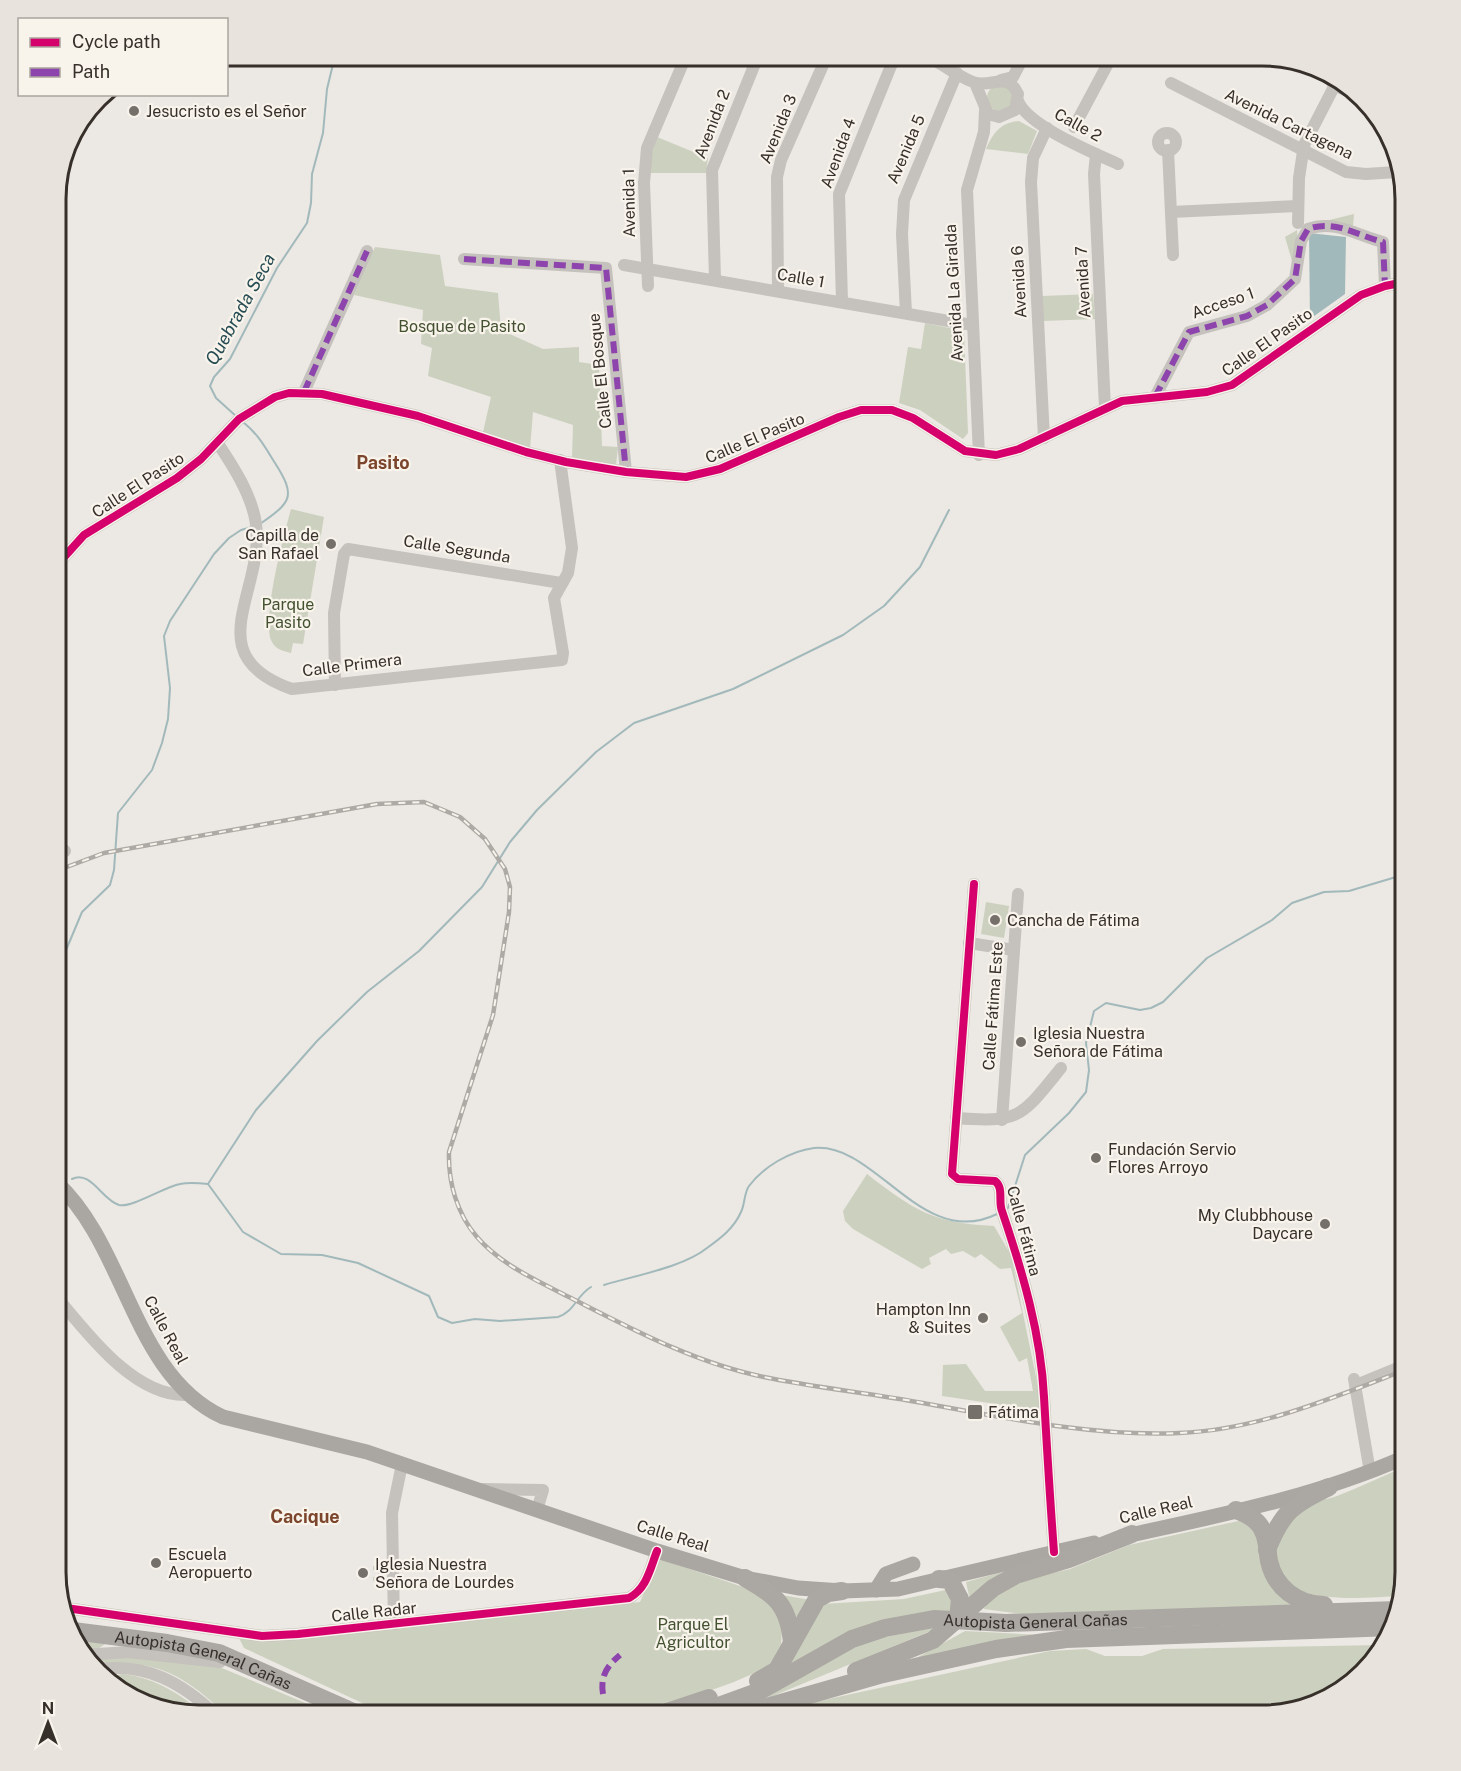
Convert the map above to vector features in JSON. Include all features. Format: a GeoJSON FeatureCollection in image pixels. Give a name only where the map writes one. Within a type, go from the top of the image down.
{"type":"FeatureCollection","features":[{"type":"Feature","properties":{"kind":"highway"},"geometry":{"type":"LineString","coordinates":[[1267,1550],[1288,1510],[1299,1501],[1329,1487]]}},
{"type":"Feature","properties":{"kind":"highway"},"geometry":{"type":"LineString","coordinates":[[1236,1510],[1247,1514],[1262,1529],[1277,1581],[1290,1595],[1318,1605],[1390,1608]]}},
{"type":"Feature","properties":{"kind":"highway"},"geometry":{"type":"LineString","coordinates":[[774,1704],[933,1640],[993,1588],[1016,1575],[1069,1559],[1132,1534]]}},
{"type":"Feature","properties":{"kind":"highway"},"geometry":{"type":"LineString","coordinates":[[745,1578],[778,1599],[787,1615],[792,1642]]}},
{"type":"Feature","properties":{"kind":"highway"},"geometry":{"type":"LineString","coordinates":[[939,1579],[950,1580],[958,1592],[958,1620]]}},
{"type":"Feature","properties":{"kind":"highway"},"geometry":{"type":"LineString","coordinates":[[689,1705],[761,1680],[777,1670],[817,1599],[828,1593],[842,1591]]}},
{"type":"Feature","properties":{"kind":"highway","name":"Autopista General Cañas"},"geometry":{"type":"LineString","coordinates":[[723,1705],[760,1691],[852,1639],[914,1621],[958,1620],[1006,1623],[1390,1608]]}},
{"type":"Feature","properties":{"kind":"highway","name":"Autopista General Cañas"},"geometry":{"type":"LineString","coordinates":[[771,1705],[879,1675],[996,1649],[1066,1639],[1383,1627]]}},
{"type":"Feature","properties":{"kind":"highway","name":"Autopista General Cañas"},"geometry":{"type":"LineString","coordinates":[[80,1631],[190,1646],[219,1653],[336,1705]]}},
{"type":"Feature","properties":{"kind":"highway"},"geometry":{"type":"LineString","coordinates":[[1213,1633],[1377,1639]]}},
{"type":"Feature","properties":{"kind":"main road","name":"Calle Real"},"geometry":{"type":"LineString","coordinates":[[66,1192],[81,1208],[165,1369],[188,1395],[206,1409],[223,1417],[330,1443],[402,1464],[657,1551],[745,1578],[798,1588],[842,1591],[898,1589],[1329,1487],[1395,1462]]}},
{"type":"Feature","properties":{"kind":"main road"},"geometry":{"type":"LineString","coordinates":[[876,1590],[886,1574],[913,1564]]}},
{"type":"Feature","properties":{"kind":"street","name":"Avenida 1"},"geometry":{"type":"LineString","coordinates":[[648,286],[644,183],[647,147],[682,66]]}},
{"type":"Feature","properties":{"kind":"street","name":"Avenida 2"},"geometry":{"type":"LineString","coordinates":[[715,280],[711,170],[754,66]]}},
{"type":"Feature","properties":{"kind":"street","name":"Avenida 3"},"geometry":{"type":"LineString","coordinates":[[778,291],[777,177],[781,160],[823,66]]}},
{"type":"Feature","properties":{"kind":"street","name":"Avenida 4"},"geometry":{"type":"LineString","coordinates":[[842,302],[839,194],[891,66]]}},
{"type":"Feature","properties":{"kind":"street"},"geometry":{"type":"LineString","coordinates":[[945,66],[975,83],[1009,97]]}},
{"type":"Feature","properties":{"kind":"street","name":"Avenida La Giralda"},"geometry":{"type":"LineString","coordinates":[[984,132],[1009,97],[1020,66]]}},
{"type":"Feature","properties":{"kind":"street"},"geometry":{"type":"LineString","coordinates":[[1074,126],[1107,66]]}},
{"type":"Feature","properties":{"kind":"street","name":"Avenida 5"},"geometry":{"type":"LineString","coordinates":[[906,313],[902,234],[904,200],[957,73]]}},
{"type":"Feature","properties":{"kind":"street"},"geometry":{"type":"LineString","coordinates":[[975,83],[984,105]]}},
{"type":"Feature","properties":{"kind":"street","name":"Avenida Cartagena"},"geometry":{"type":"LineString","coordinates":[[1171,83],[1346,172],[1366,174],[1392,172]]}},
{"type":"Feature","properties":{"kind":"street"},"geometry":{"type":"LineString","coordinates":[[1298,223],[1299,178],[1305,152],[1304,145],[1337,89]]}},
{"type":"Feature","properties":{"kind":"street"},"geometry":{"type":"LineString","coordinates":[[984,105],[984,91],[1009,97]]}},
{"type":"Feature","properties":{"kind":"street","name":"Calle 2"},"geometry":{"type":"LineString","coordinates":[[984,105],[1009,97],[1047,128],[1118,164]]}},
{"type":"Feature","properties":{"kind":"street","name":"Avenida La Giralda"},"geometry":{"type":"LineString","coordinates":[[979,454],[967,190],[984,132],[984,105]]}},
{"type":"Feature","properties":{"kind":"street","name":"Avenida 6"},"geometry":{"type":"LineString","coordinates":[[1044,438],[1031,182],[1033,158],[1047,128]]}},
{"type":"Feature","properties":{"kind":"street"},"geometry":{"type":"LineString","coordinates":[[1168,150],[1173,255]]}},
{"type":"Feature","properties":{"kind":"street","name":"Avenida 7"},"geometry":{"type":"LineString","coordinates":[[1096,154],[1094,174],[1105,408]]}},
{"type":"Feature","properties":{"kind":"street"},"geometry":{"type":"LineString","coordinates":[[1171,212],[1298,206]]}},
{"type":"Feature","properties":{"kind":"street","name":"Acceso 1"},"geometry":{"type":"LineString","coordinates":[[1155,397],[1189,332],[1257,312],[1295,279],[1301,241],[1308,229],[1339,227],[1383,242],[1385,286]]}},
{"type":"Feature","properties":{"kind":"street"},"geometry":{"type":"LineString","coordinates":[[304,392],[367,251]]}},
{"type":"Feature","properties":{"kind":"street","name":"Calle El Bosque"},"geometry":{"type":"LineString","coordinates":[[464,259],[606,268],[626,472]]}},
{"type":"Feature","properties":{"kind":"street","name":"Calle 1"},"geometry":{"type":"LineString","coordinates":[[624,266],[972,325]]}},
{"type":"Feature","properties":{"kind":"street","name":"Calle El Pasito"},"geometry":{"type":"LineString","coordinates":[[66,555],[84,535],[177,478],[228,430],[250,412],[275,397],[304,392],[418,416],[525,452],[626,472],[662,476],[700,475],[720,469],[839,417],[878,409],[892,410],[913,418],[951,444],[979,454],[1008,453],[1130,398],[1207,392],[1232,385],[1360,295],[1395,284]]}},
{"type":"Feature","properties":{"kind":"street","name":"Calle Primera"},"geometry":{"type":"LineString","coordinates":[[217,442],[240,480],[255,518],[256,535],[241,624],[243,651],[252,666],[269,681],[292,689],[392,676],[557,663],[562,660],[563,653],[554,598],[561,583]]}},
{"type":"Feature","properties":{"kind":"street"},"geometry":{"type":"LineString","coordinates":[[560,460],[572,548],[568,573],[561,583]]}},
{"type":"Feature","properties":{"kind":"street","name":"Calle Segunda"},"geometry":{"type":"LineString","coordinates":[[335,685],[334,613],[344,554],[348,549],[561,583]]}},
{"type":"Feature","properties":{"kind":"street","name":"Calle Fátima"},"geometry":{"type":"LineString","coordinates":[[974,884],[952,1174],[958,1179],[995,1181],[1000,1188],[1000,1208],[1029,1302],[1044,1396],[1054,1552]]}},
{"type":"Feature","properties":{"kind":"street","name":"Calle Fátima Este"},"geometry":{"type":"LineString","coordinates":[[1002,1120],[1018,894]]}},
{"type":"Feature","properties":{"kind":"street"},"geometry":{"type":"LineString","coordinates":[[969,943],[1014,950]]}},
{"type":"Feature","properties":{"kind":"street"},"geometry":{"type":"LineString","coordinates":[[956,1118],[1002,1120],[1027,1110],[1060,1068]]}},
{"type":"Feature","properties":{"kind":"street"},"geometry":{"type":"LineString","coordinates":[[66,1308],[101,1350],[148,1385],[162,1393],[188,1395]]}},
{"type":"Feature","properties":{"kind":"street"},"geometry":{"type":"LineString","coordinates":[[148,1385],[159,1381],[165,1369]]}},
{"type":"Feature","properties":{"kind":"street"},"geometry":{"type":"LineString","coordinates":[[1370,1472],[1355,1382],[1395,1369]]}},
{"type":"Feature","properties":{"kind":"street"},"geometry":{"type":"LineString","coordinates":[[394,1624],[392,1513],[402,1464]]}},
{"type":"Feature","properties":{"kind":"street"},"geometry":{"type":"LineString","coordinates":[[479,1489],[543,1490],[537,1510]]}},
{"type":"Feature","properties":{"kind":"street","name":"Calle Radar"},"geometry":{"type":"LineString","coordinates":[[72,1609],[262,1636],[394,1624],[629,1598],[638,1593],[645,1584],[657,1551]]}},
{"type":"Feature","properties":{"kind":"street"},"geometry":{"type":"LineString","coordinates":[[94,1654],[128,1652],[162,1654],[251,1666]]}},
{"type":"Feature","properties":{"kind":"street"},"geometry":{"type":"LineString","coordinates":[[107,1668],[129,1667],[165,1677],[184,1688],[203,1705]]}},
{"type":"Feature","properties":{"kind":"green space"},"geometry":{"type":"Polygon","coordinates":[[[1000,85],[1009,89],[1013,98],[1009,107],[1000,111],[991,107],[987,98],[991,89],[1000,85]]]}},
{"type":"Feature","properties":{"kind":"green space"},"geometry":{"type":"Polygon","coordinates":[[[1019,121],[1037,131],[1028,154],[986,149],[998,130],[1007,124],[1019,121]]]}},
{"type":"Feature","properties":{"kind":"green space"},"geometry":{"type":"Polygon","coordinates":[[[657,137],[708,158],[706,173],[651,173],[651,153],[657,137]]]}},
{"type":"Feature","properties":{"kind":"green space"},"geometry":{"type":"Polygon","coordinates":[[[1354,214],[1353,227],[1317,223],[1354,214]]]}},
{"type":"Feature","properties":{"kind":"green space"},"geometry":{"type":"Polygon","coordinates":[[[1297,230],[1298,247],[1292,261],[1285,237],[1297,230]]]}},
{"type":"Feature","properties":{"kind":"green space","name":"Bosque de Pasito"},"geometry":{"type":"Polygon","coordinates":[[[375,247],[440,255],[445,286],[498,293],[501,330],[543,349],[579,347],[579,362],[599,365],[602,446],[618,447],[616,465],[572,457],[573,425],[533,412],[530,449],[483,432],[491,397],[428,376],[432,348],[421,344],[423,310],[354,295],[375,247]]]}},
{"type":"Feature","properties":{"kind":"green space"},"geometry":{"type":"Polygon","coordinates":[[[1093,294],[1095,319],[1043,321],[1042,296],[1093,294]]]}},
{"type":"Feature","properties":{"kind":"green space"},"geometry":{"type":"Polygon","coordinates":[[[925,323],[964,331],[968,433],[963,439],[920,410],[899,403],[908,347],[921,349],[925,323]]]}},
{"type":"Feature","properties":{"kind":"green space","name":"Parque Pasito"},"geometry":{"type":"Polygon","coordinates":[[[291,509],[324,517],[303,644],[293,643],[291,653],[283,651],[272,642],[269,616],[275,577],[291,509]]]}},
{"type":"Feature","properties":{"kind":"green space","name":"Cancha de Fátima"},"geometry":{"type":"Polygon","coordinates":[[[986,902],[1009,906],[1004,938],[981,934],[986,902]]]}},
{"type":"Feature","properties":{"kind":"green space"},"geometry":{"type":"Polygon","coordinates":[[[867,1174],[912,1206],[926,1213],[955,1222],[994,1226],[1011,1255],[1043,1411],[942,1396],[943,1365],[966,1364],[985,1391],[1033,1391],[1027,1358],[1019,1362],[1000,1327],[1022,1313],[1011,1268],[1000,1269],[981,1254],[975,1258],[963,1251],[951,1254],[946,1249],[929,1258],[931,1264],[922,1269],[853,1229],[845,1221],[843,1211],[867,1174]]]}},
{"type":"Feature","properties":{"kind":"green space"},"geometry":{"type":"Polygon","coordinates":[[[1395,1471],[1395,1572],[1392,1596],[1343,1598],[1322,1596],[1303,1591],[1288,1583],[1278,1569],[1276,1549],[1286,1525],[1298,1509],[1310,1502],[1337,1496],[1395,1471]]]}},
{"type":"Feature","properties":{"kind":"green space"},"geometry":{"type":"Polygon","coordinates":[[[1243,1520],[1252,1526],[1294,1606],[1022,1614],[984,1609],[986,1603],[1018,1581],[1070,1569],[1129,1545],[1243,1520]]]}},
{"type":"Feature","properties":{"kind":"green space","name":"Parque El Agricultor"},"geometry":{"type":"Polygon","coordinates":[[[660,1559],[752,1590],[775,1609],[782,1630],[781,1644],[770,1666],[734,1682],[670,1705],[367,1705],[244,1648],[239,1638],[292,1639],[640,1602],[660,1559]]]}},
{"type":"Feature","properties":{"kind":"green space"},"geometry":{"type":"Polygon","coordinates":[[[373,1566],[385,1566],[385,1581],[373,1581],[373,1577],[378,1576],[378,1570],[373,1570],[373,1566]]]}},
{"type":"Feature","properties":{"kind":"green space"},"geometry":{"type":"Polygon","coordinates":[[[1002,1572],[970,1600],[966,1582],[1002,1572]]]}},
{"type":"Feature","properties":{"kind":"green space"},"geometry":{"type":"Polygon","coordinates":[[[950,1589],[953,1611],[787,1669],[822,1604],[904,1599],[950,1589]]]}},
{"type":"Feature","properties":{"kind":"green space"},"geometry":{"type":"Polygon","coordinates":[[[782,1595],[810,1600],[797,1627],[782,1595]]]}},
{"type":"Feature","properties":{"kind":"green space"},"geometry":{"type":"Polygon","coordinates":[[[945,1625],[761,1701],[830,1659],[866,1641],[945,1625]]]}},
{"type":"Feature","properties":{"kind":"green space"},"geometry":{"type":"Polygon","coordinates":[[[965,1631],[1040,1635],[902,1666],[965,1631]]]}},
{"type":"Feature","properties":{"kind":"green space"},"geometry":{"type":"Polygon","coordinates":[[[85,1641],[105,1644],[98,1649],[91,1650],[85,1641]]]}},
{"type":"Feature","properties":{"kind":"green space"},"geometry":{"type":"Polygon","coordinates":[[[1373,1645],[1362,1660],[1336,1683],[1313,1695],[1279,1704],[804,1705],[1050,1651],[1086,1649],[1105,1656],[1142,1656],[1163,1649],[1373,1645]]]}},
{"type":"Feature","properties":{"kind":"green space"},"geometry":{"type":"Polygon","coordinates":[[[118,1655],[217,1666],[310,1705],[216,1705],[182,1679],[167,1672],[135,1664],[103,1664],[97,1657],[118,1655]]]}},
{"type":"Feature","properties":{"kind":"green space"},"geometry":{"type":"Polygon","coordinates":[[[115,1676],[135,1676],[157,1683],[192,1705],[156,1698],[125,1683],[115,1676]]]}},
{"type":"Feature","properties":{"kind":"water"},"geometry":{"type":"Polygon","coordinates":[[[1309,233],[1346,237],[1345,294],[1310,319],[1309,233]]]}},
{"type":"Feature","properties":{"kind":"waterway","name":"Quebrada Seca"},"geometry":{"type":"LineString","coordinates":[[237,417],[216,398],[210,386],[214,377],[230,359],[277,268],[307,223],[311,203],[312,174],[323,133],[327,89],[333,66]]}},
{"type":"Feature","properties":{"kind":"waterway","name":"Quebrada Seca"},"geometry":{"type":"LineString","coordinates":[[243,422],[265,446],[282,474],[288,491],[287,498],[279,510],[260,524]]}},
{"type":"Feature","properties":{"kind":"waterway"},"geometry":{"type":"LineString","coordinates":[[208,1184],[256,1110],[317,1041],[367,992],[419,951],[482,887],[510,842],[537,810],[596,752],[634,723],[733,689],[843,635],[884,606],[920,567],[949,510]]}},
{"type":"Feature","properties":{"kind":"waterway","name":"Quebrada Seca"},"geometry":{"type":"LineString","coordinates":[[66,950],[82,912],[110,885],[114,870],[118,813],[152,770],[162,743],[168,719],[170,688],[164,636],[170,621],[214,554],[229,538],[241,530],[252,527]]}},
{"type":"Feature","properties":{"kind":"waterway"},"geometry":{"type":"LineString","coordinates":[[1005,1210],[1008,1208],[1025,1155],[1069,1113],[1086,1092],[1089,1070],[1086,1043],[1094,1011],[1106,1003],[1140,1010],[1151,1008],[1163,1002],[1207,958],[1272,920],[1292,903],[1324,892],[1349,891],[1395,877]]}},
{"type":"Feature","properties":{"kind":"waterway"},"geometry":{"type":"LineString","coordinates":[[604,1285],[672,1266],[697,1255],[735,1223],[742,1209],[747,1189],[762,1172],[787,1156],[814,1148],[837,1151],[858,1161],[922,1208],[945,1218],[970,1222],[997,1214]]}},
{"type":"Feature","properties":{"kind":"waterway"},"geometry":{"type":"LineString","coordinates":[[72,1179],[79,1177],[91,1182],[107,1198],[119,1205],[132,1203],[180,1184],[208,1184],[243,1232],[281,1254],[322,1255],[358,1263],[429,1296],[438,1317],[452,1323],[475,1319],[500,1321],[558,1317],[568,1311],[591,1287]]}},
{"type":"Feature","properties":{"kind":"railway"},"geometry":{"type":"LineString","coordinates":[[66,867],[104,853],[377,804],[424,802],[460,817],[485,839],[505,869],[510,887],[509,912],[493,1015],[449,1152],[450,1175],[459,1208],[477,1237],[509,1264],[533,1279],[689,1354],[738,1371],[784,1381],[1051,1425],[1148,1433],[1208,1431],[1237,1426],[1294,1411],[1395,1374]]}},
{"type":"Feature","properties":{"kind":"marked path"},"geometry":{"type":"LineString","coordinates":[[1155,397],[1189,332],[1247,316],[1267,305],[1295,279],[1301,241],[1308,229],[1318,226],[1337,227],[1383,242],[1385,286]]}},
{"type":"Feature","properties":{"kind":"marked path"},"geometry":{"type":"LineString","coordinates":[[304,392],[367,251]]}},
{"type":"Feature","properties":{"kind":"marked path"},"geometry":{"type":"LineString","coordinates":[[464,259],[606,268],[626,472]]}},
{"type":"Feature","properties":{"kind":"marked path"},"geometry":{"type":"LineString","coordinates":[[603,1694],[606,1672],[611,1663],[620,1655]]}},
{"type":"Feature","properties":{"kind":"cycle path"},"geometry":{"type":"LineString","coordinates":[[66,555],[84,535],[177,478],[201,459],[239,419],[275,397],[289,393],[322,394],[418,416],[526,452],[566,462],[626,472],[686,477],[720,469],[839,417],[861,410],[892,410],[913,418],[965,451],[996,455],[1019,449],[1122,401],[1207,392],[1232,385],[1361,295],[1395,284]]}},
{"type":"Feature","properties":{"kind":"cycle path"},"geometry":{"type":"LineString","coordinates":[[974,884],[952,1174],[958,1179],[995,1181],[999,1187],[1001,1207],[1023,1279],[1039,1350],[1054,1552]]}},
{"type":"Feature","properties":{"kind":"cycle path"},"geometry":{"type":"LineString","coordinates":[[72,1609],[262,1636],[298,1634],[629,1598],[644,1583],[657,1551]]}},
{"type":"Feature","properties":{"kind":"place","name":"Jesucristo es el Señor"},"geometry":{"type":"Point","coordinates":[134,111]}},
{"type":"Feature","properties":{"kind":"place","name":"Capilla de San Rafael"},"geometry":{"type":"Point","coordinates":[331,544]}},
{"type":"Feature","properties":{"kind":"place","name":"Cancha de Fátima"},"geometry":{"type":"Point","coordinates":[995,920]}},
{"type":"Feature","properties":{"kind":"place","name":"Iglesia Nuestra Señora de Fátima"},"geometry":{"type":"Point","coordinates":[1021,1042]}},
{"type":"Feature","properties":{"kind":"place","name":"Fundación Servio Flores Arroyo"},"geometry":{"type":"Point","coordinates":[1096,1158]}},
{"type":"Feature","properties":{"kind":"place","name":"My Clubbhouse Daycare"},"geometry":{"type":"Point","coordinates":[1325,1224]}},
{"type":"Feature","properties":{"kind":"place","name":"Hampton Inn & Suites"},"geometry":{"type":"Point","coordinates":[983,1318]}},
{"type":"Feature","properties":{"kind":"place","name":"Fátima"},"geometry":{"type":"Point","coordinates":[975,1412]}},
{"type":"Feature","properties":{"kind":"place","name":"Escuela Aeropuerto"},"geometry":{"type":"Point","coordinates":[156,1563]}},
{"type":"Feature","properties":{"kind":"place","name":"Iglesia Nuestra Señora de Lourdes"},"geometry":{"type":"Point","coordinates":[363,1573]}},
{"type":"Feature","properties":{"kind":"district","name":"Pasito"},"geometry":{"type":"Point","coordinates":[383,462]}},
{"type":"Feature","properties":{"kind":"district","name":"Cacique"},"geometry":{"type":"Point","coordinates":[305,1516]}}]}
